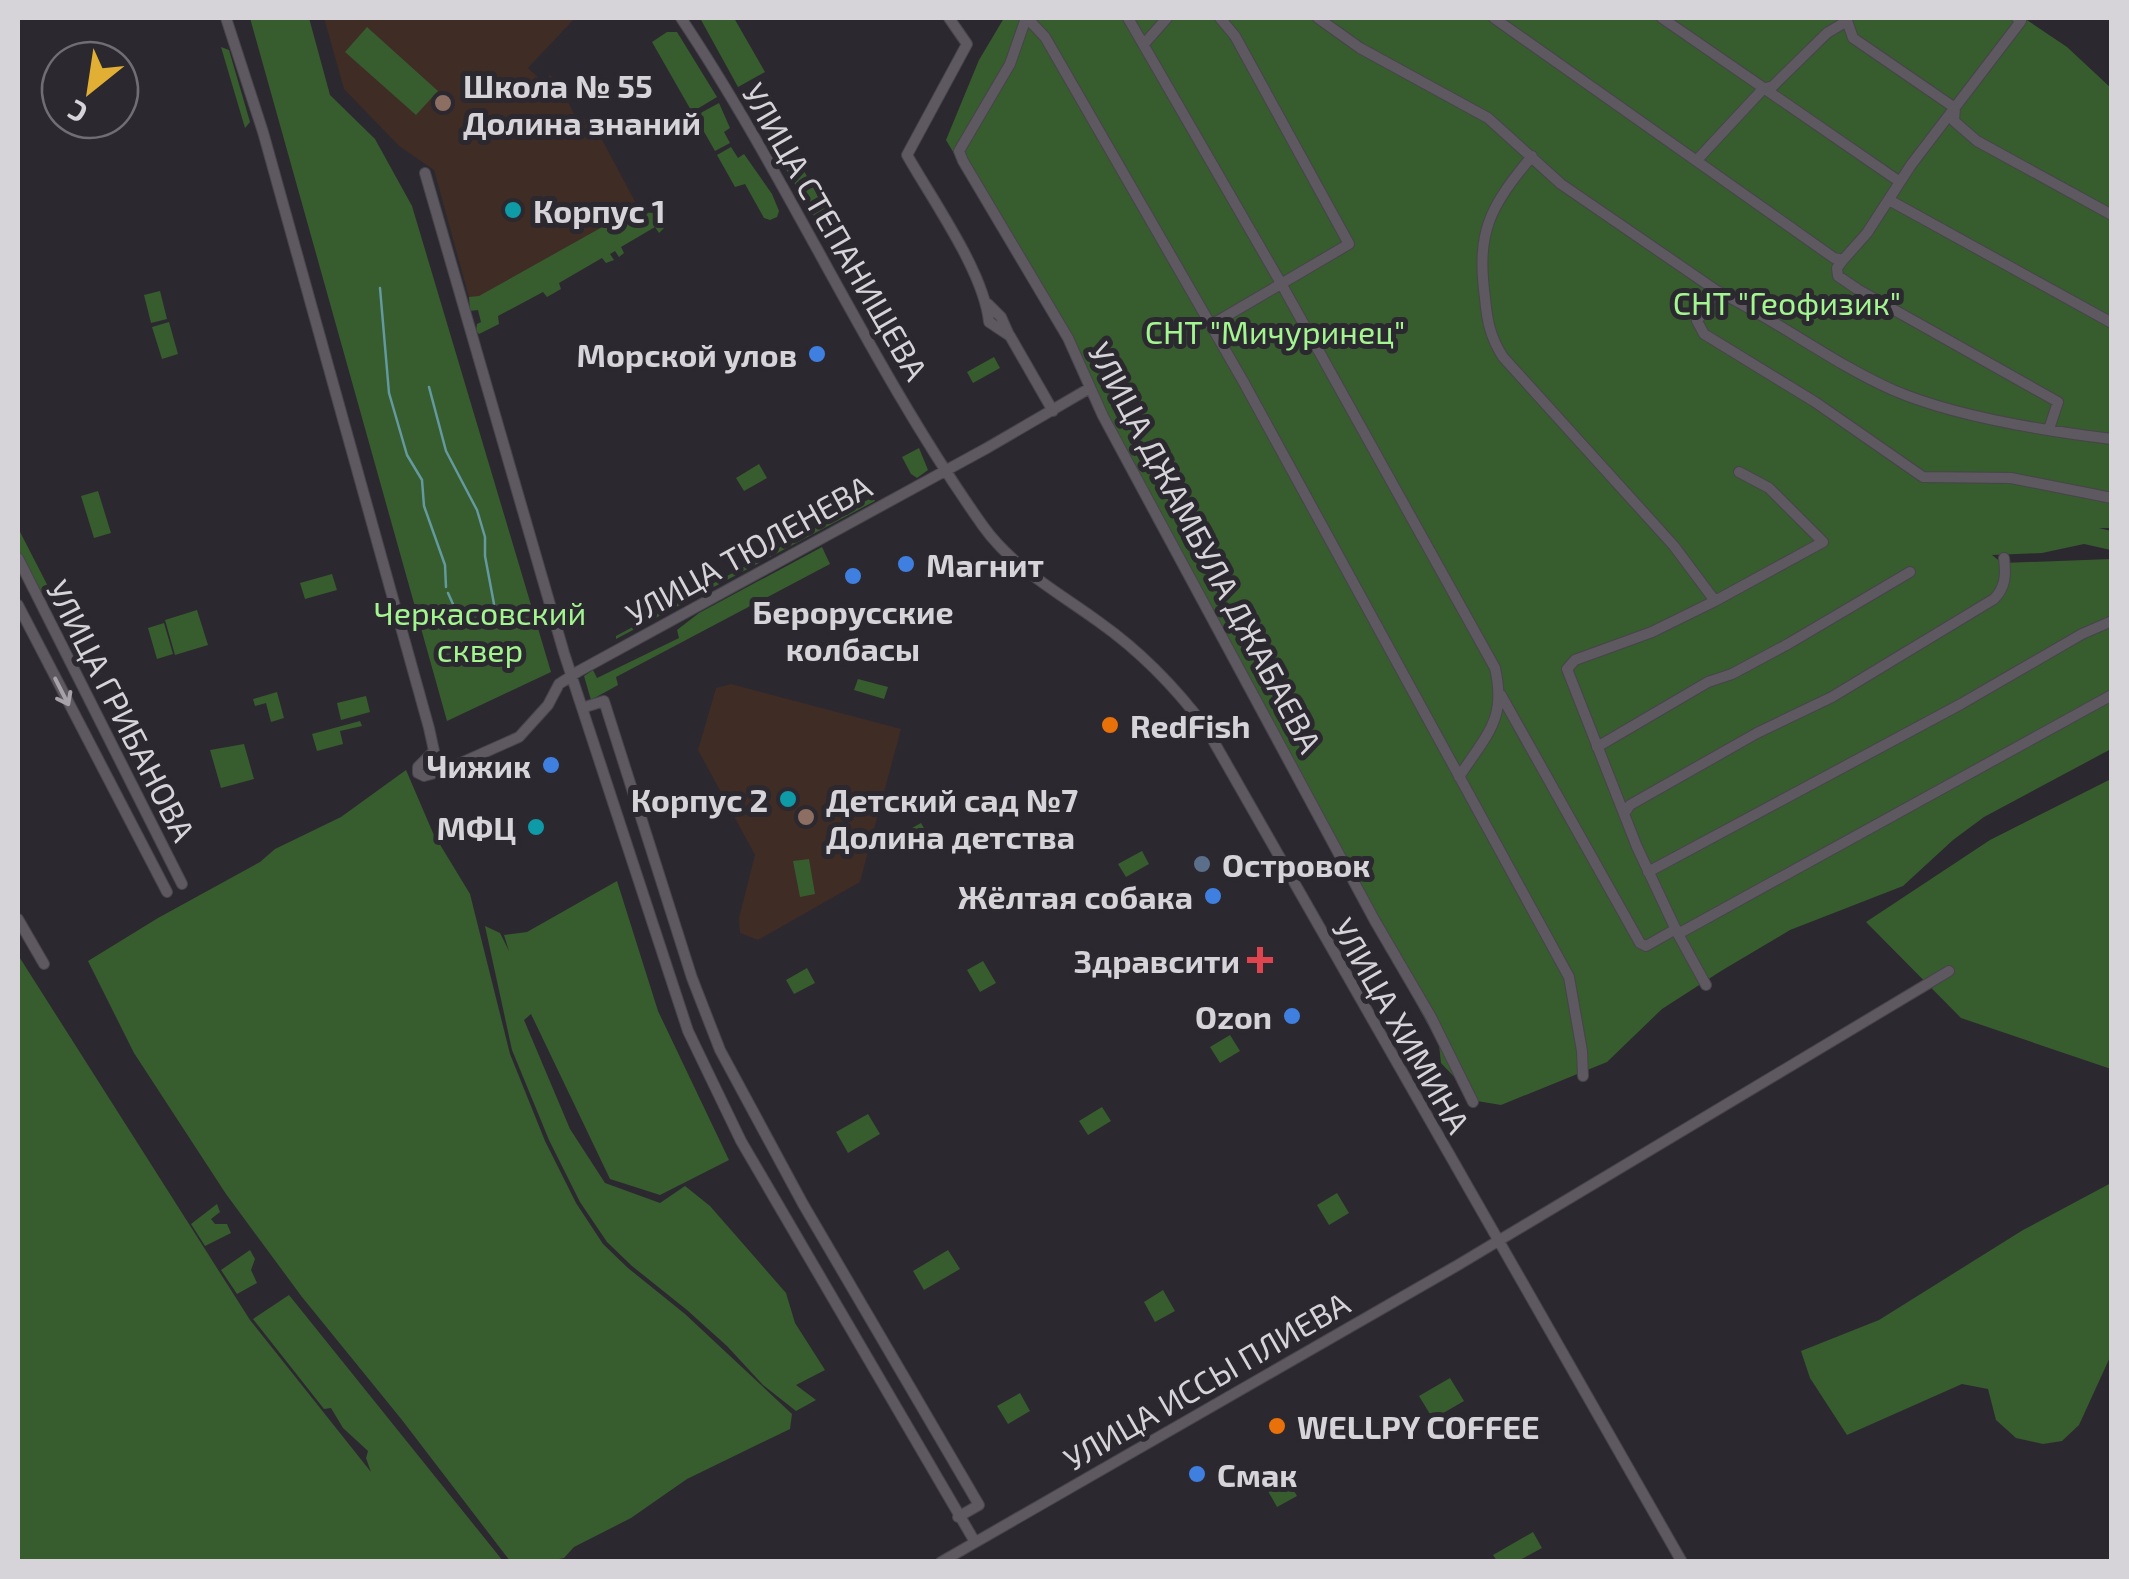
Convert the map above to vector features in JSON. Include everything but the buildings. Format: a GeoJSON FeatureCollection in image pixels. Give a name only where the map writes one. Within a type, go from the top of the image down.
{"type":"FeatureCollection","features":[{"type":"Feature","properties":{"kind":"street","name":"УЛИЦА ТЮЛЕНЕВА"},"geometry":{"type":"LineString","coordinates":[[226,18],[263,132],[431,734],[434,752],[418,769],[424,776],[519,736],[548,705],[559,684],[571,676],[1053,412],[1090,388]]}},
{"type":"Feature","properties":{"kind":"street","name":"УЛИЦА СТЕПАНИЩЕВА"},"geometry":{"type":"LineString","coordinates":[[682,18],[947,470]]}},
{"type":"Feature","properties":{"kind":"street"},"geometry":{"type":"LineString","coordinates":[[948,18],[967,44],[907,155],[978,281],[987,304],[988,322],[1010,336],[1053,412]]}},
{"type":"Feature","properties":{"kind":"street"},"geometry":{"type":"LineString","coordinates":[[1026,18],[1044,36],[1210,325],[1569,977],[1583,1076]]}},
{"type":"Feature","properties":{"kind":"street","name":"УЛИЦА ДЖАМБУЛА ДЖАБАЕВА"},"geometry":{"type":"LineString","coordinates":[[1026,18],[1010,64],[959,151],[978,190],[1068,338],[1102,416],[1432,1018],[1472,1102]]}},
{"type":"Feature","properties":{"kind":"street"},"geometry":{"type":"LineString","coordinates":[[1128,18],[1282,284],[1494,668],[1501,694],[1640,943],[1646,946],[1677,932],[2112,695]]}},
{"type":"Feature","properties":{"kind":"street"},"geometry":{"type":"LineString","coordinates":[[1144,44],[1167,18]]}},
{"type":"Feature","properties":{"kind":"street"},"geometry":{"type":"LineString","coordinates":[[1210,325],[1349,244],[1254,70],[1220,18]]}},
{"type":"Feature","properties":{"kind":"street"},"geometry":{"type":"LineString","coordinates":[[1318,18],[1360,48],[1488,118],[1561,184],[1717,291],[1765,314],[1794,336],[1890,389],[1939,408],[2112,439]]}},
{"type":"Feature","properties":{"kind":"street"},"geometry":{"type":"LineString","coordinates":[[1494,18],[1834,258],[1843,260]]}},
{"type":"Feature","properties":{"kind":"street"},"geometry":{"type":"LineString","coordinates":[[1662,18],[1900,182]]}},
{"type":"Feature","properties":{"kind":"street"},"geometry":{"type":"LineString","coordinates":[[2016,18],[2021,21],[1837,268],[1838,276],[1856,289],[2058,402],[2049,429]]}},
{"type":"Feature","properties":{"kind":"street"},"geometry":{"type":"LineString","coordinates":[[1697,160],[1763,89],[1773,86],[1826,33],[1847,19],[1853,38],[1955,108]]}},
{"type":"Feature","properties":{"kind":"street"},"geometry":{"type":"LineString","coordinates":[[1955,108],[1954,121],[1976,141],[2112,215]]}},
{"type":"Feature","properties":{"kind":"street"},"geometry":{"type":"LineString","coordinates":[[1532,156],[1503,191],[1485,229],[1481,266],[1488,329],[1503,357],[1661,532],[1715,601]]}},
{"type":"Feature","properties":{"kind":"street"},"geometry":{"type":"LineString","coordinates":[[425,173],[571,676],[677,1001],[704,1071],[975,1542]]}},
{"type":"Feature","properties":{"kind":"street"},"geometry":{"type":"LineString","coordinates":[[1889,200],[2112,323]]}},
{"type":"Feature","properties":{"kind":"street"},"geometry":{"type":"LineString","coordinates":[[1717,291],[1697,321],[1704,334],[1815,402],[1922,478],[2011,478],[2112,498]]}},
{"type":"Feature","properties":{"kind":"street","name":"УЛИЦА ХИМИНА"},"geometry":{"type":"LineString","coordinates":[[947,470],[1001,548],[1046,587],[1102,623],[1181,695],[1206,728],[1682,1562]]}},
{"type":"Feature","properties":{"kind":"street"},"geometry":{"type":"LineString","coordinates":[[1706,986],[1648,872],[1567,669],[1575,660],[1652,632],[1715,601],[1823,542],[1769,488],[1739,472]]}},
{"type":"Feature","properties":{"kind":"street","name":"УЛИЦА ГРИБАНОВА"},"geometry":{"type":"LineString","coordinates":[[18,558],[182,884]]}},
{"type":"Feature","properties":{"kind":"street"},"geometry":{"type":"LineString","coordinates":[[1624,814],[1630,804],[1757,733],[1832,697],[1994,600],[2006,576],[2004,558]]}},
{"type":"Feature","properties":{"kind":"street"},"geometry":{"type":"LineString","coordinates":[[1596,746],[1708,682],[1732,674],[1788,644],[1910,572]]}},
{"type":"Feature","properties":{"kind":"street","name":"УЛИЦА ГРИБАНОВА"},"geometry":{"type":"LineString","coordinates":[[18,605],[167,892]]}},
{"type":"Feature","properties":{"kind":"street"},"geometry":{"type":"LineString","coordinates":[[1648,872],[2112,621]]}},
{"type":"Feature","properties":{"kind":"street"},"geometry":{"type":"LineString","coordinates":[[1458,777],[1498,715],[1501,694]]}},
{"type":"Feature","properties":{"kind":"street"},"geometry":{"type":"LineString","coordinates":[[582,708],[604,701],[692,978],[734,1078],[875,1330],[979,1504],[958,1516]]}},
{"type":"Feature","properties":{"kind":"street"},"geometry":{"type":"LineString","coordinates":[[18,919],[44,964]]}},
{"type":"Feature","properties":{"kind":"street","name":"УЛИЦА ИССЫ ПЛИЕВА"},"geometry":{"type":"LineString","coordinates":[[941,1562],[1497,1241],[1949,971]]}},
{"type":"Feature","properties":{"kind":"shaded area"},"geometry":{"type":"Polygon","coordinates":[[[324,18],[575,18],[528,68],[543,82],[550,75],[559,84],[576,118],[591,119],[638,207],[479,297],[469,297],[434,170],[399,146],[344,89],[324,18]]]}},
{"type":"Feature","properties":{"kind":"shaded area","name":"Детский сад №7 Долина детства"},"geometry":{"type":"Polygon","coordinates":[[[731,684],[901,729],[860,882],[758,940],[740,933],[739,918],[755,855],[698,750],[716,688],[731,684]]]}},
{"type":"Feature","properties":{"kind":"green space","name":"Черкасовский сквер"},"geometry":{"type":"Polygon","coordinates":[[[250,18],[309,18],[330,95],[375,139],[412,206],[551,672],[447,721],[250,18]]]}},
{"type":"Feature","properties":{"kind":"green space"},"geometry":{"type":"Polygon","coordinates":[[[700,18],[734,18],[765,72],[738,87],[700,18]]]}},
{"type":"Feature","properties":{"kind":"green space"},"geometry":{"type":"Polygon","coordinates":[[[1004,18],[2024,18],[2067,47],[2111,88],[2112,528],[2099,528],[2111,531],[2111,550],[2084,544],[2042,553],[1992,555],[2002,563],[2111,559],[2111,749],[1984,817],[1903,886],[1790,930],[1721,971],[1662,1009],[1607,1062],[1501,1105],[1477,1101],[1441,1063],[1439,1045],[1153,521],[1065,341],[946,140],[979,60],[1004,18]]]}},
{"type":"Feature","properties":{"kind":"green space"},"geometry":{"type":"Polygon","coordinates":[[[367,27],[438,91],[416,115],[345,52],[367,27]]]}},
{"type":"Feature","properties":{"kind":"green space"},"geometry":{"type":"Polygon","coordinates":[[[667,32],[677,32],[717,97],[692,112],[652,42],[667,32]]]}},
{"type":"Feature","properties":{"kind":"green space"},"geometry":{"type":"Polygon","coordinates":[[[221,47],[229,50],[250,122],[245,128],[221,47]]]}},
{"type":"Feature","properties":{"kind":"green space"},"geometry":{"type":"Polygon","coordinates":[[[719,103],[730,128],[724,132],[730,143],[715,151],[695,116],[719,103]]]}},
{"type":"Feature","properties":{"kind":"green space"},"geometry":{"type":"Polygon","coordinates":[[[766,103],[773,109],[773,117],[832,220],[840,225],[839,235],[901,342],[897,345],[912,373],[909,375],[756,119],[757,108],[766,103]]]}},
{"type":"Feature","properties":{"kind":"green space"},"geometry":{"type":"Polygon","coordinates":[[[731,147],[738,158],[744,154],[772,194],[779,211],[777,217],[764,218],[745,184],[735,187],[717,155],[731,147]]]}},
{"type":"Feature","properties":{"kind":"green space"},"geometry":{"type":"Polygon","coordinates":[[[638,207],[638,212],[654,213],[658,209],[664,228],[659,233],[655,227],[621,247],[624,253],[619,257],[615,251],[610,254],[614,260],[606,263],[602,258],[559,283],[561,289],[547,297],[543,292],[498,316],[499,324],[479,334],[476,331],[481,322],[478,310],[470,311],[469,297],[479,296],[638,207]]]}},
{"type":"Feature","properties":{"kind":"green space"},"geometry":{"type":"Polygon","coordinates":[[[160,291],[167,319],[151,323],[144,295],[160,291]]]}},
{"type":"Feature","properties":{"kind":"green space"},"geometry":{"type":"Polygon","coordinates":[[[169,322],[178,354],[162,359],[152,327],[169,322]]]}},
{"type":"Feature","properties":{"kind":"green space"},"geometry":{"type":"Polygon","coordinates":[[[994,357],[1000,368],[973,383],[967,372],[994,357]]]}},
{"type":"Feature","properties":{"kind":"green space"},"geometry":{"type":"Polygon","coordinates":[[[919,448],[928,470],[917,478],[902,457],[919,448]]]}},
{"type":"Feature","properties":{"kind":"green space"},"geometry":{"type":"Polygon","coordinates":[[[759,464],[767,478],[744,491],[736,478],[759,464]]]}},
{"type":"Feature","properties":{"kind":"green space"},"geometry":{"type":"Polygon","coordinates":[[[98,491],[111,533],[94,538],[81,496],[98,491]]]}},
{"type":"Feature","properties":{"kind":"green space"},"geometry":{"type":"Polygon","coordinates":[[[873,497],[875,501],[616,639],[616,636],[873,497]]]}},
{"type":"Feature","properties":{"kind":"green space"},"geometry":{"type":"Polygon","coordinates":[[[18,528],[54,598],[39,593],[18,550],[18,528]]]}},
{"type":"Feature","properties":{"kind":"green space"},"geometry":{"type":"Polygon","coordinates":[[[822,547],[830,564],[616,677],[618,685],[591,700],[584,676],[593,670],[597,678],[679,638],[677,630],[699,613],[822,547]]]}},
{"type":"Feature","properties":{"kind":"green space"},"geometry":{"type":"Polygon","coordinates":[[[332,574],[337,590],[305,599],[300,583],[332,574]]]}},
{"type":"Feature","properties":{"kind":"green space"},"geometry":{"type":"Polygon","coordinates":[[[197,610],[208,645],[175,655],[165,620],[197,610]]]}},
{"type":"Feature","properties":{"kind":"green space"},"geometry":{"type":"Polygon","coordinates":[[[164,623],[173,654],[157,659],[148,628],[164,623]]]}},
{"type":"Feature","properties":{"kind":"green space"},"geometry":{"type":"Polygon","coordinates":[[[858,679],[888,687],[884,699],[854,690],[858,679]]]}},
{"type":"Feature","properties":{"kind":"green space"},"geometry":{"type":"Polygon","coordinates":[[[277,692],[284,718],[271,722],[266,703],[255,706],[253,699],[277,692]]]}},
{"type":"Feature","properties":{"kind":"green space"},"geometry":{"type":"Polygon","coordinates":[[[366,696],[370,712],[341,720],[337,703],[366,696]]]}},
{"type":"Feature","properties":{"kind":"green space"},"geometry":{"type":"Polygon","coordinates":[[[360,721],[362,726],[340,731],[343,744],[317,751],[312,734],[360,721]]]}},
{"type":"Feature","properties":{"kind":"green space"},"geometry":{"type":"Polygon","coordinates":[[[244,744],[254,779],[221,788],[210,750],[244,744]]]}},
{"type":"Feature","properties":{"kind":"green space"},"geometry":{"type":"Polygon","coordinates":[[[406,770],[433,833],[470,894],[510,1054],[545,1141],[576,1203],[603,1244],[792,1414],[790,1429],[687,1479],[631,1518],[574,1547],[564,1558],[549,1561],[510,1561],[302,1297],[226,1194],[134,1053],[88,961],[260,862],[275,849],[341,817],[406,770]]]}},
{"type":"Feature","properties":{"kind":"green space"},"geometry":{"type":"Polygon","coordinates":[[[2111,779],[2111,1069],[1961,1018],[1866,922],[1990,840],[2111,779]]]}},
{"type":"Feature","properties":{"kind":"green space"},"geometry":{"type":"Polygon","coordinates":[[[921,823],[931,840],[903,849],[896,837],[921,823]]]}},
{"type":"Feature","properties":{"kind":"green space"},"geometry":{"type":"Polygon","coordinates":[[[1142,851],[1149,864],[1126,877],[1118,864],[1142,851]]]}},
{"type":"Feature","properties":{"kind":"green space"},"geometry":{"type":"Polygon","coordinates":[[[809,859],[815,894],[800,897],[793,861],[809,859]]]}},
{"type":"Feature","properties":{"kind":"green space"},"geometry":{"type":"Polygon","coordinates":[[[617,881],[658,1011],[729,1160],[660,1195],[610,1179],[531,1014],[524,1020],[570,1129],[605,1183],[660,1203],[685,1186],[710,1206],[786,1293],[795,1323],[825,1370],[796,1385],[816,1400],[796,1411],[607,1242],[580,1202],[549,1140],[512,1050],[485,926],[500,933],[509,951],[504,935],[527,932],[617,881]]]}},
{"type":"Feature","properties":{"kind":"green space"},"geometry":{"type":"Polygon","coordinates":[[[18,955],[250,1320],[371,1472],[368,1451],[343,1428],[331,1408],[324,1409],[253,1319],[289,1295],[503,1561],[18,1561],[18,955]]]}},
{"type":"Feature","properties":{"kind":"green space"},"geometry":{"type":"Polygon","coordinates":[[[983,961],[996,983],[980,992],[967,970],[983,961]]]}},
{"type":"Feature","properties":{"kind":"green space"},"geometry":{"type":"Polygon","coordinates":[[[807,968],[815,983],[794,994],[786,980],[807,968]]]}},
{"type":"Feature","properties":{"kind":"green space"},"geometry":{"type":"Polygon","coordinates":[[[1230,1035],[1240,1051],[1220,1063],[1210,1047],[1230,1035]]]}},
{"type":"Feature","properties":{"kind":"green space"},"geometry":{"type":"Polygon","coordinates":[[[1102,1107],[1111,1121],[1088,1135],[1079,1121],[1102,1107]]]}},
{"type":"Feature","properties":{"kind":"green space"},"geometry":{"type":"Polygon","coordinates":[[[868,1114],[880,1134],[848,1153],[836,1132],[868,1114]]]}},
{"type":"Feature","properties":{"kind":"green space"},"geometry":{"type":"Polygon","coordinates":[[[2111,1183],[2111,1355],[2079,1425],[2062,1441],[2043,1444],[2016,1438],[1996,1420],[1988,1389],[1962,1384],[1847,1435],[1810,1378],[1801,1351],[1879,1320],[2023,1230],[2111,1183]]]}},
{"type":"Feature","properties":{"kind":"green space"},"geometry":{"type":"Polygon","coordinates":[[[1337,1193],[1349,1213],[1329,1225],[1317,1205],[1337,1193]]]}},
{"type":"Feature","properties":{"kind":"green space"},"geometry":{"type":"Polygon","coordinates":[[[217,1204],[220,1212],[211,1219],[215,1224],[227,1224],[231,1233],[205,1246],[191,1224],[217,1204]]]}},
{"type":"Feature","properties":{"kind":"green space"},"geometry":{"type":"Polygon","coordinates":[[[250,1250],[255,1259],[251,1270],[257,1283],[237,1294],[221,1270],[250,1250]]]}},
{"type":"Feature","properties":{"kind":"green space"},"geometry":{"type":"Polygon","coordinates":[[[948,1250],[960,1269],[924,1290],[913,1271],[948,1250]]]}},
{"type":"Feature","properties":{"kind":"green space"},"geometry":{"type":"Polygon","coordinates":[[[1163,1290],[1175,1311],[1155,1322],[1144,1302],[1163,1290]]]}},
{"type":"Feature","properties":{"kind":"green space"},"geometry":{"type":"Polygon","coordinates":[[[1450,1378],[1464,1401],[1433,1419],[1419,1396],[1450,1378]]]}},
{"type":"Feature","properties":{"kind":"green space"},"geometry":{"type":"Polygon","coordinates":[[[1020,1393],[1030,1411],[1008,1424],[997,1406],[1020,1393]]]}},
{"type":"Feature","properties":{"kind":"green space"},"geometry":{"type":"Polygon","coordinates":[[[1283,1473],[1297,1496],[1277,1507],[1264,1484],[1283,1473]]]}},
{"type":"Feature","properties":{"kind":"green space"},"geometry":{"type":"Polygon","coordinates":[[[1533,1532],[1542,1548],[1518,1561],[1497,1561],[1493,1555],[1533,1532]]]}},
{"type":"Feature","properties":{"kind":"waterway"},"geometry":{"type":"LineString","coordinates":[[380,288],[389,393],[407,455],[422,480],[424,506],[445,565],[446,587]]}},
{"type":"Feature","properties":{"kind":"waterway"},"geometry":{"type":"LineString","coordinates":[[429,387],[446,451],[477,510],[485,537],[494,604],[483,622],[461,622],[448,593]]}},
{"type":"Feature","properties":{"kind":"place","name":"Школа № 55 Долина знаний"},"geometry":{"type":"Point","coordinates":[443,103]}},
{"type":"Feature","properties":{"kind":"place","name":"Корпус 1"},"geometry":{"type":"Point","coordinates":[513,210]}},
{"type":"Feature","properties":{"kind":"place","name":"Морской улов"},"geometry":{"type":"Point","coordinates":[817,354]}},
{"type":"Feature","properties":{"kind":"place","name":"Магнит"},"geometry":{"type":"Point","coordinates":[906,564]}},
{"type":"Feature","properties":{"kind":"place","name":"Берорусские колбасы"},"geometry":{"type":"Point","coordinates":[853,576]}},
{"type":"Feature","properties":{"kind":"place","name":"RedFish"},"geometry":{"type":"Point","coordinates":[1110,725]}},
{"type":"Feature","properties":{"kind":"place","name":"Чижик"},"geometry":{"type":"Point","coordinates":[551,765]}},
{"type":"Feature","properties":{"kind":"place","name":"Корпус 2"},"geometry":{"type":"Point","coordinates":[788,799]}},
{"type":"Feature","properties":{"kind":"place","name":"Детский сад №7 Долина детства"},"geometry":{"type":"Point","coordinates":[806,817]}},
{"type":"Feature","properties":{"kind":"place","name":"МФЦ"},"geometry":{"type":"Point","coordinates":[536,827]}},
{"type":"Feature","properties":{"kind":"place","name":"Островок"},"geometry":{"type":"Point","coordinates":[1202,864]}},
{"type":"Feature","properties":{"kind":"place","name":"Жёлтая собака"},"geometry":{"type":"Point","coordinates":[1213,896]}},
{"type":"Feature","properties":{"kind":"place","name":"Здравсити"},"geometry":{"type":"Point","coordinates":[1260,960]}},
{"type":"Feature","properties":{"kind":"place","name":"Ozon"},"geometry":{"type":"Point","coordinates":[1292,1016]}},
{"type":"Feature","properties":{"kind":"place","name":"WELLPY COFFEE"},"geometry":{"type":"Point","coordinates":[1277,1426]}},
{"type":"Feature","properties":{"kind":"place","name":"Смак"},"geometry":{"type":"Point","coordinates":[1197,1474]}},
{"type":"Feature","properties":{"kind":"park label","name":"СНТ \"Геофизик\""},"geometry":{"type":"Point","coordinates":[1787,302]}},
{"type":"Feature","properties":{"kind":"park label","name":"СНТ \"Мичуринец\""},"geometry":{"type":"Point","coordinates":[1275,331]}}]}
